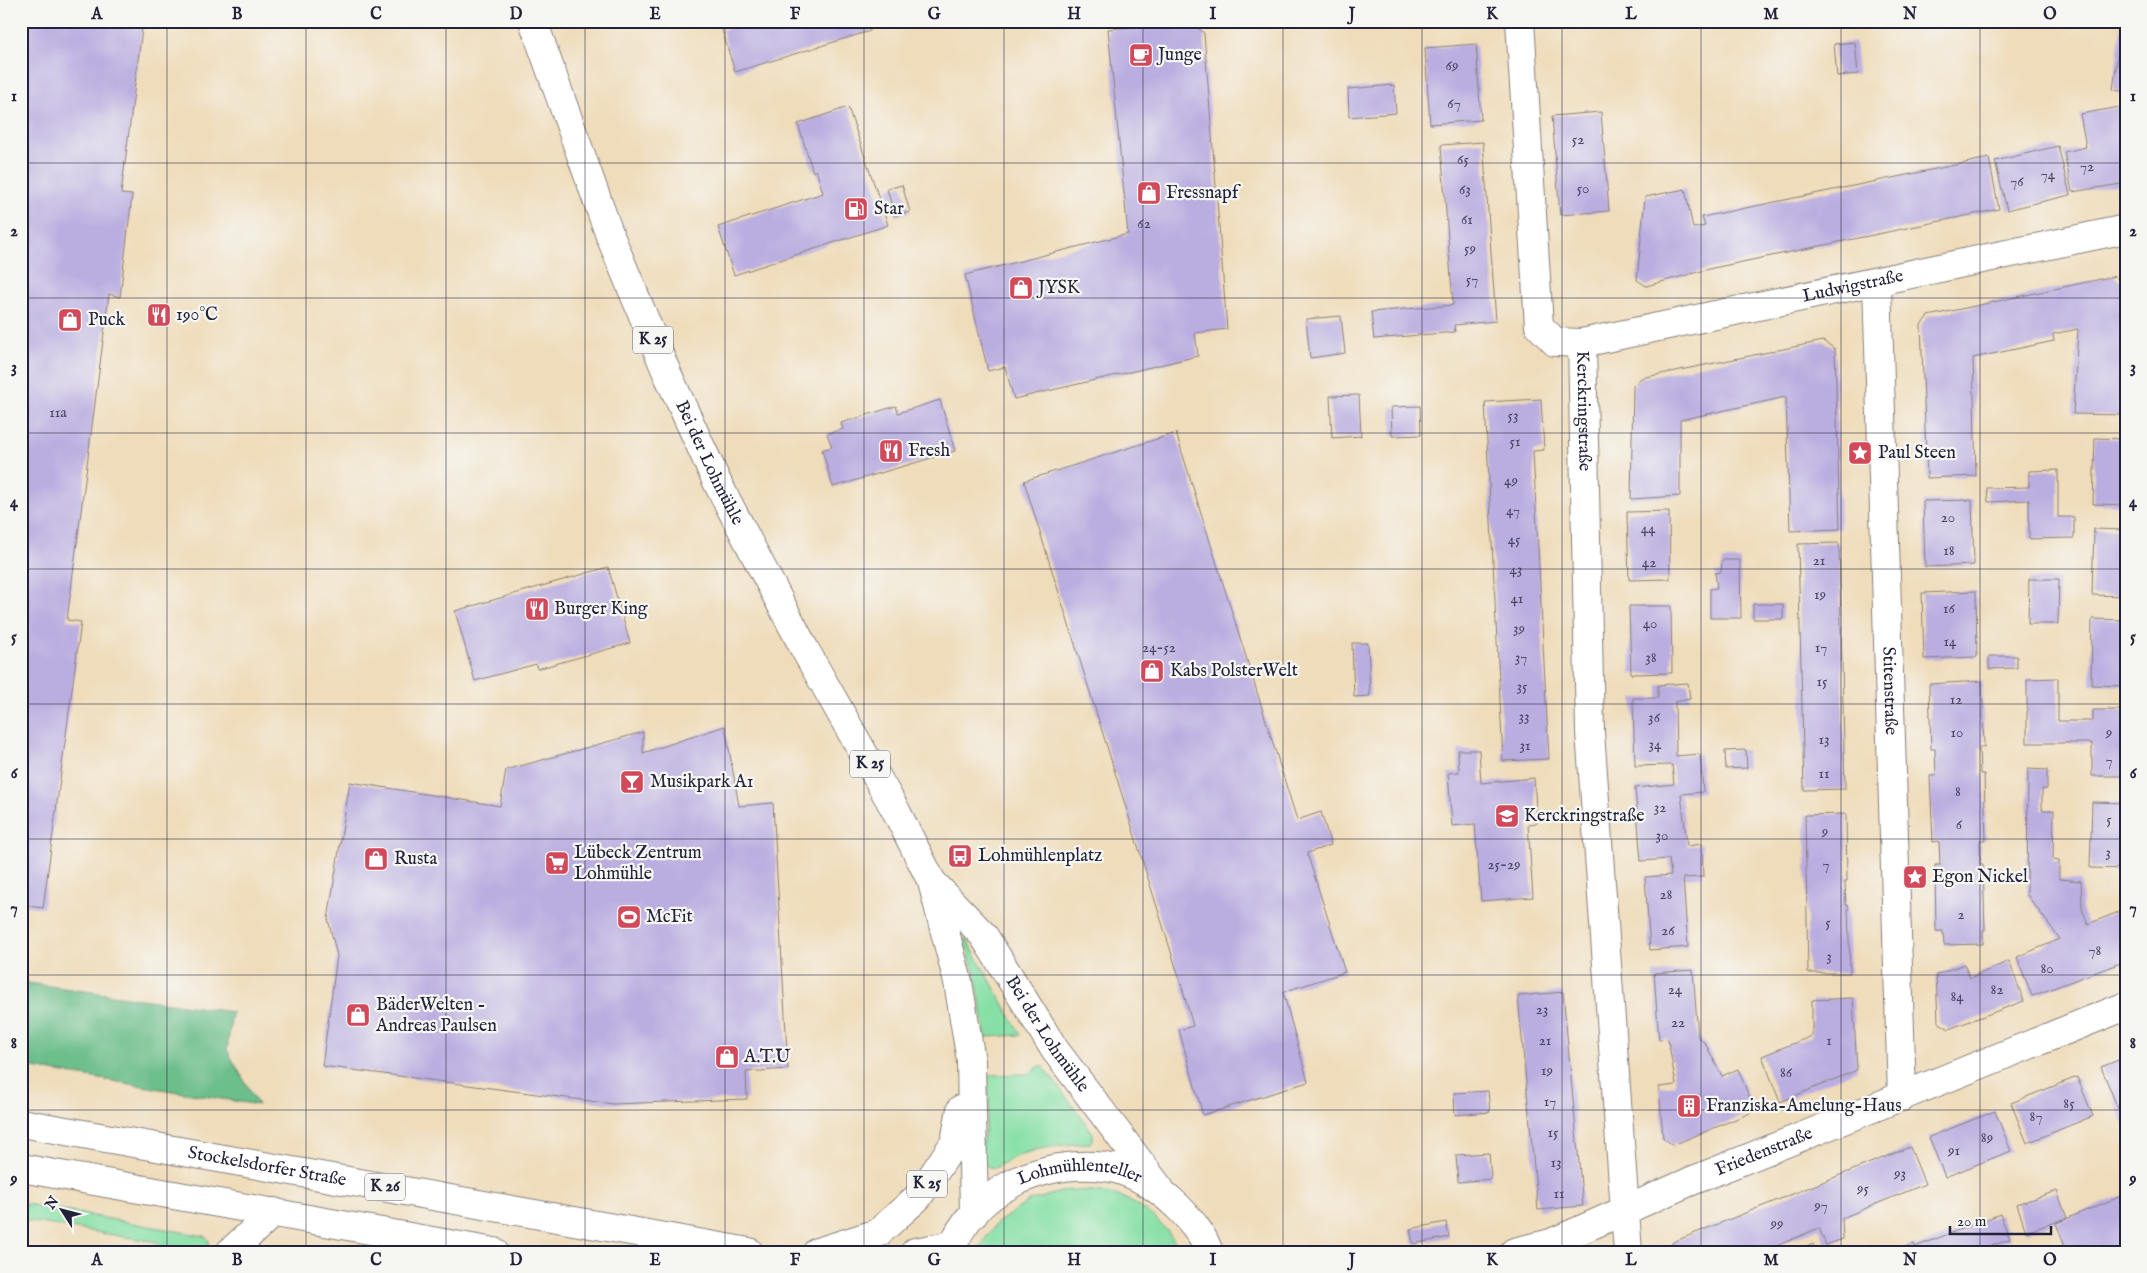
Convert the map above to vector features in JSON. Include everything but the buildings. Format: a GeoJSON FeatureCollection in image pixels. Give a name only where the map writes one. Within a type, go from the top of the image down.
{"type":"FeatureCollection","features":[{"type":"Feature","properties":{"kind":"main road","name":"Bei der Lohmühle"},"geometry":{"type":"LineString","coordinates":[[533,21],[610,236],[667,373],[718,484],[804,648],[896,811],[932,882],[958,982],[971,1061],[974,1214]]}},
{"type":"Feature","properties":{"kind":"main road","name":"Kerckringstraße"},"geometry":{"type":"LineString","coordinates":[[1520,21],[1539,326],[1555,342],[1582,343],[1590,732],[1628,1252]]}},
{"type":"Feature","properties":{"kind":"main road","name":"Ludwigstraße"},"geometry":{"type":"LineString","coordinates":[[1582,343],[1877,283],[2126,229]]}},
{"type":"Feature","properties":{"kind":"main road","name":"Stitenstraße"},"geometry":{"type":"LineString","coordinates":[[1877,283],[1902,1097]]}},
{"type":"Feature","properties":{"kind":"main road","name":"Bei der Lohmühle"},"geometry":{"type":"LineString","coordinates":[[932,882],[984,936],[1055,1050],[1160,1189]]}},
{"type":"Feature","properties":{"kind":"main road","name":"Friedenstraße"},"geometry":{"type":"LineString","coordinates":[[1514,1252],[1551,1243],[1625,1212],[1689,1182],[2126,1006]]}},
{"type":"Feature","properties":{"kind":"main road","name":"K 25"},"geometry":{"type":"LineString","coordinates":[[817,1252],[878,1233],[918,1196],[955,1142],[971,1061]]}},
{"type":"Feature","properties":{"kind":"main road","name":"Stockelsdorfer Straße"},"geometry":{"type":"LineString","coordinates":[[21,1123],[749,1252]]}},
{"type":"Feature","properties":{"kind":"main road","name":"Lohmühlenteller"},"geometry":{"type":"LineString","coordinates":[[952,1249],[961,1229],[992,1196],[1014,1181],[1058,1166],[1106,1167],[1134,1175],[1160,1189],[1194,1222],[1213,1249]]}},
{"type":"Feature","properties":{"kind":"main road"},"geometry":{"type":"LineString","coordinates":[[21,1168],[494,1252]]}},
{"type":"Feature","properties":{"kind":"main road"},"geometry":{"type":"LineString","coordinates":[[230,1252],[274,1212]]}},
{"type":"Feature","properties":{"kind":"main road"},"geometry":{"type":"LineString","coordinates":[[915,1252],[952,1249]]}},
{"type":"Feature","properties":{"kind":"green space"},"geometry":{"type":"Polygon","coordinates":[[[966,938],[1021,1035],[986,1037],[976,978],[964,940],[966,938]]]}},
{"type":"Feature","properties":{"kind":"green space"},"geometry":{"type":"Polygon","coordinates":[[[21,982],[232,1012],[227,1050],[258,1105],[21,1066],[21,982]]]}},
{"type":"Feature","properties":{"kind":"green space"},"geometry":{"type":"Polygon","coordinates":[[[1042,1065],[1093,1133],[1093,1140],[1090,1143],[1065,1145],[1029,1152],[1006,1161],[995,1168],[987,1166],[983,1163],[980,1155],[989,1108],[988,1075],[1028,1074],[1042,1065]]]}},
{"type":"Feature","properties":{"kind":"green space"},"geometry":{"type":"Polygon","coordinates":[[[1068,1190],[1102,1192],[1118,1196],[1140,1207],[1160,1223],[1181,1252],[976,1252],[996,1224],[1029,1201],[1068,1190]]]}},
{"type":"Feature","properties":{"kind":"green space"},"geometry":{"type":"Polygon","coordinates":[[[21,1203],[204,1236],[209,1240],[208,1246],[200,1252],[162,1252],[157,1242],[21,1220],[21,1203]]]}},
{"type":"Feature","properties":{"kind":"place","name":"Junge"},"geometry":{"type":"Point","coordinates":[1141,55]}},
{"type":"Feature","properties":{"kind":"place","name":"Fressnapf"},"geometry":{"type":"Point","coordinates":[1149,193]}},
{"type":"Feature","properties":{"kind":"place","name":"Star"},"geometry":{"type":"Point","coordinates":[856,209]}},
{"type":"Feature","properties":{"kind":"place","name":"JYSK"},"geometry":{"type":"Point","coordinates":[1021,288]}},
{"type":"Feature","properties":{"kind":"place","name":"190°C"},"geometry":{"type":"Point","coordinates":[159,315]}},
{"type":"Feature","properties":{"kind":"place","name":"Puck"},"geometry":{"type":"Point","coordinates":[70,320]}},
{"type":"Feature","properties":{"kind":"place","name":"Fresh"},"geometry":{"type":"Point","coordinates":[891,451]}},
{"type":"Feature","properties":{"kind":"place","name":"Paul Steen"},"geometry":{"type":"Point","coordinates":[1860,453]}},
{"type":"Feature","properties":{"kind":"place","name":"Burger King"},"geometry":{"type":"Point","coordinates":[537,609]}},
{"type":"Feature","properties":{"kind":"place","name":"Kabs PolsterWelt"},"geometry":{"type":"Point","coordinates":[1152,671]}},
{"type":"Feature","properties":{"kind":"place","name":"Musikpark A1"},"geometry":{"type":"Point","coordinates":[632,782]}},
{"type":"Feature","properties":{"kind":"place","name":"Kerckringstraße"},"geometry":{"type":"Point","coordinates":[1507,816]}},
{"type":"Feature","properties":{"kind":"place","name":"Lohmühlenplatz"},"geometry":{"type":"Point","coordinates":[960,856]}},
{"type":"Feature","properties":{"kind":"place","name":"Rusta"},"geometry":{"type":"Point","coordinates":[376,859]}},
{"type":"Feature","properties":{"kind":"place","name":"Lübeck Zentrum Lohmühle"},"geometry":{"type":"Point","coordinates":[557,863]}},
{"type":"Feature","properties":{"kind":"place","name":"Egon Nickel"},"geometry":{"type":"Point","coordinates":[1915,877]}},
{"type":"Feature","properties":{"kind":"place","name":"McFit"},"geometry":{"type":"Point","coordinates":[629,917]}},
{"type":"Feature","properties":{"kind":"place","name":"BäderWelten - Andreas Paulsen"},"geometry":{"type":"Point","coordinates":[358,1015]}},
{"type":"Feature","properties":{"kind":"place","name":"A.T.U"},"geometry":{"type":"Point","coordinates":[727,1057]}},
{"type":"Feature","properties":{"kind":"place","name":"Franziska-Amelung-Haus"},"geometry":{"type":"Point","coordinates":[1689,1106]}}]}
